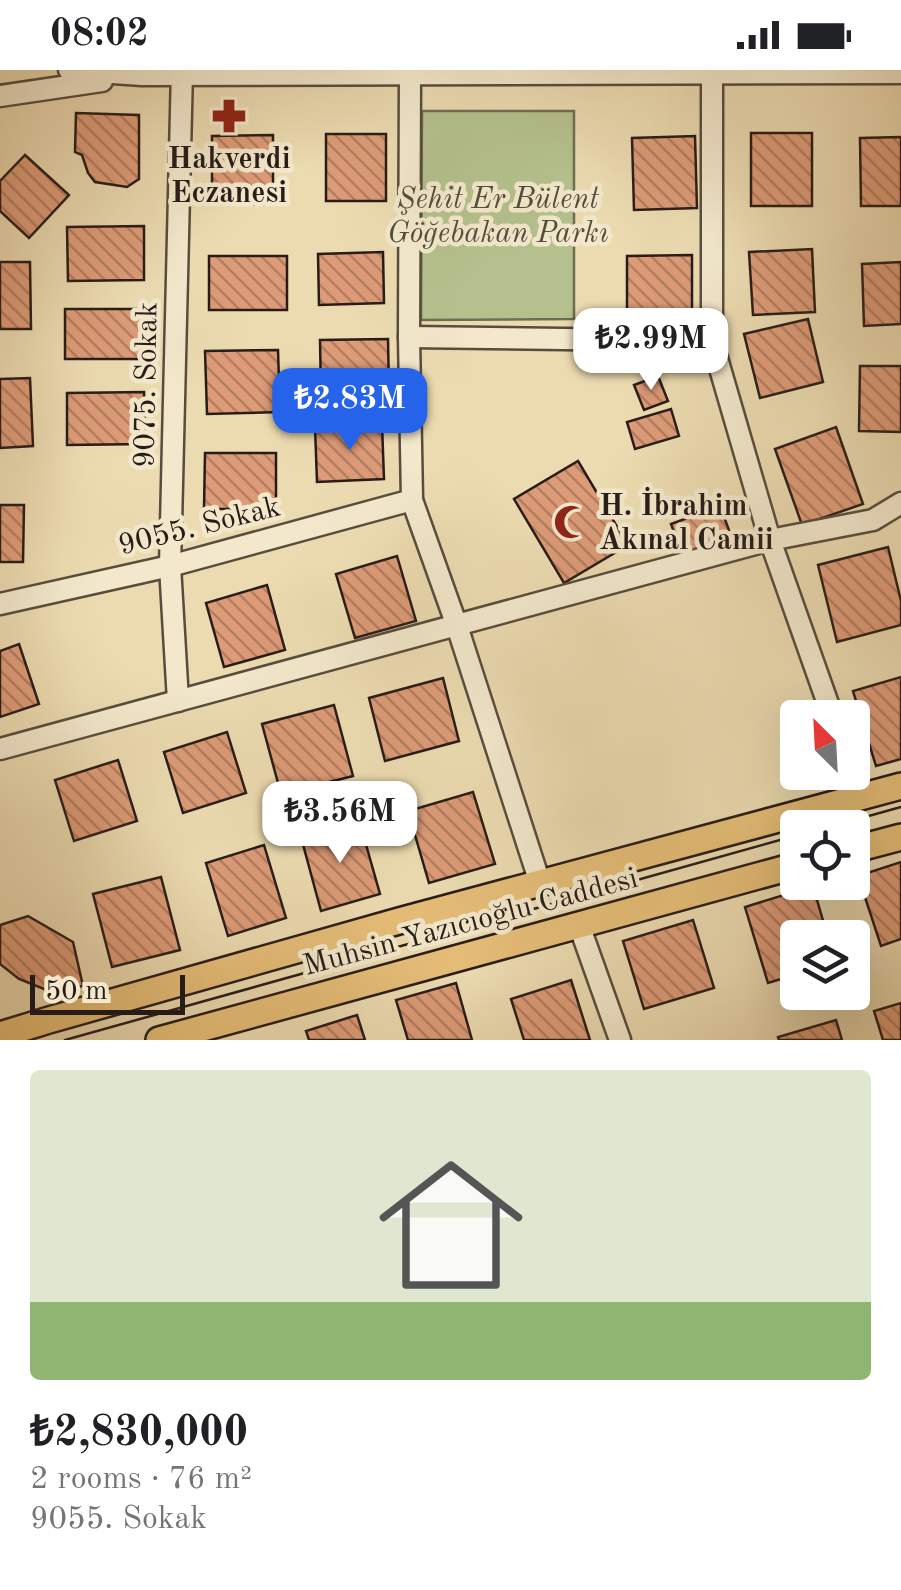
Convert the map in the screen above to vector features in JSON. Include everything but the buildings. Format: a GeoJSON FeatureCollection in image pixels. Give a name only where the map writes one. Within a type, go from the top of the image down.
{"type":"FeatureCollection","features":[{"type":"Feature","properties":{"kind":"main road","name":"Muhsin Yazıcıoğlu Caddesi"},"geometry":{"type":"LineString","coordinates":[[0,1036],[540,882],[901,786]]}},
{"type":"Feature","properties":{"kind":"main road"},"geometry":{"type":"LineString","coordinates":[[870,845],[901,837]]}},
{"type":"Feature","properties":{"kind":"main road","name":"Muhsin Yazıcıoğlu Caddesi"},"geometry":{"type":"LineString","coordinates":[[159,1040],[187,1036],[780,871]]}},
{"type":"Feature","properties":{"kind":"main road"},"geometry":{"type":"LineString","coordinates":[[0,1014],[49,1020]]}},
{"type":"Feature","properties":{"kind":"street"},"geometry":{"type":"LineString","coordinates":[[69,70],[142,75]]}},
{"type":"Feature","properties":{"kind":"street"},"geometry":{"type":"LineString","coordinates":[[0,96],[182,72],[901,73]]}},
{"type":"Feature","properties":{"kind":"street","name":"9075. Sokak"},"geometry":{"type":"LineString","coordinates":[[178,701],[170,566],[182,72]]}},
{"type":"Feature","properties":{"kind":"street"},"geometry":{"type":"LineString","coordinates":[[712,73],[712,341],[770,540],[828,700]]}},
{"type":"Feature","properties":{"kind":"street"},"geometry":{"type":"LineString","coordinates":[[410,74],[408,337],[412,500],[540,882]]}},
{"type":"Feature","properties":{"kind":"street"},"geometry":{"type":"LineString","coordinates":[[408,337],[712,341]]}},
{"type":"Feature","properties":{"kind":"street","name":"9055. Sokak"},"geometry":{"type":"LineString","coordinates":[[0,604],[170,566],[412,500]]}},
{"type":"Feature","properties":{"kind":"street"},"geometry":{"type":"LineString","coordinates":[[0,749],[770,540],[872,520],[901,503]]}},
{"type":"Feature","properties":{"kind":"street"},"geometry":{"type":"LineString","coordinates":[[860,790],[862,796]]}},
{"type":"Feature","properties":{"kind":"street"},"geometry":{"type":"LineString","coordinates":[[579,925],[620,1040]]}},
{"type":"Feature","properties":{"kind":"green space","name":"Şehit Er Bülent Göğebakan Parkı"},"geometry":{"type":"Polygon","coordinates":[[[422,111],[574,111],[574,319],[421,320],[422,111]]]}},
{"type":"Feature","properties":{"kind":"tram line"},"geometry":{"type":"LineString","coordinates":[[870,816],[901,807]]}},
{"type":"Feature","properties":{"kind":"tram line"},"geometry":{"type":"LineString","coordinates":[[65,1040],[780,840]]}},
{"type":"Feature","properties":{"kind":"place","name":"Hakverdi Eczanesi"},"geometry":{"type":"Point","coordinates":[229,116]}},
{"type":"Feature","properties":{"kind":"place","name":"H. İbrahim Akınal Camii"},"geometry":{"type":"Point","coordinates":[571,522]}}]}
